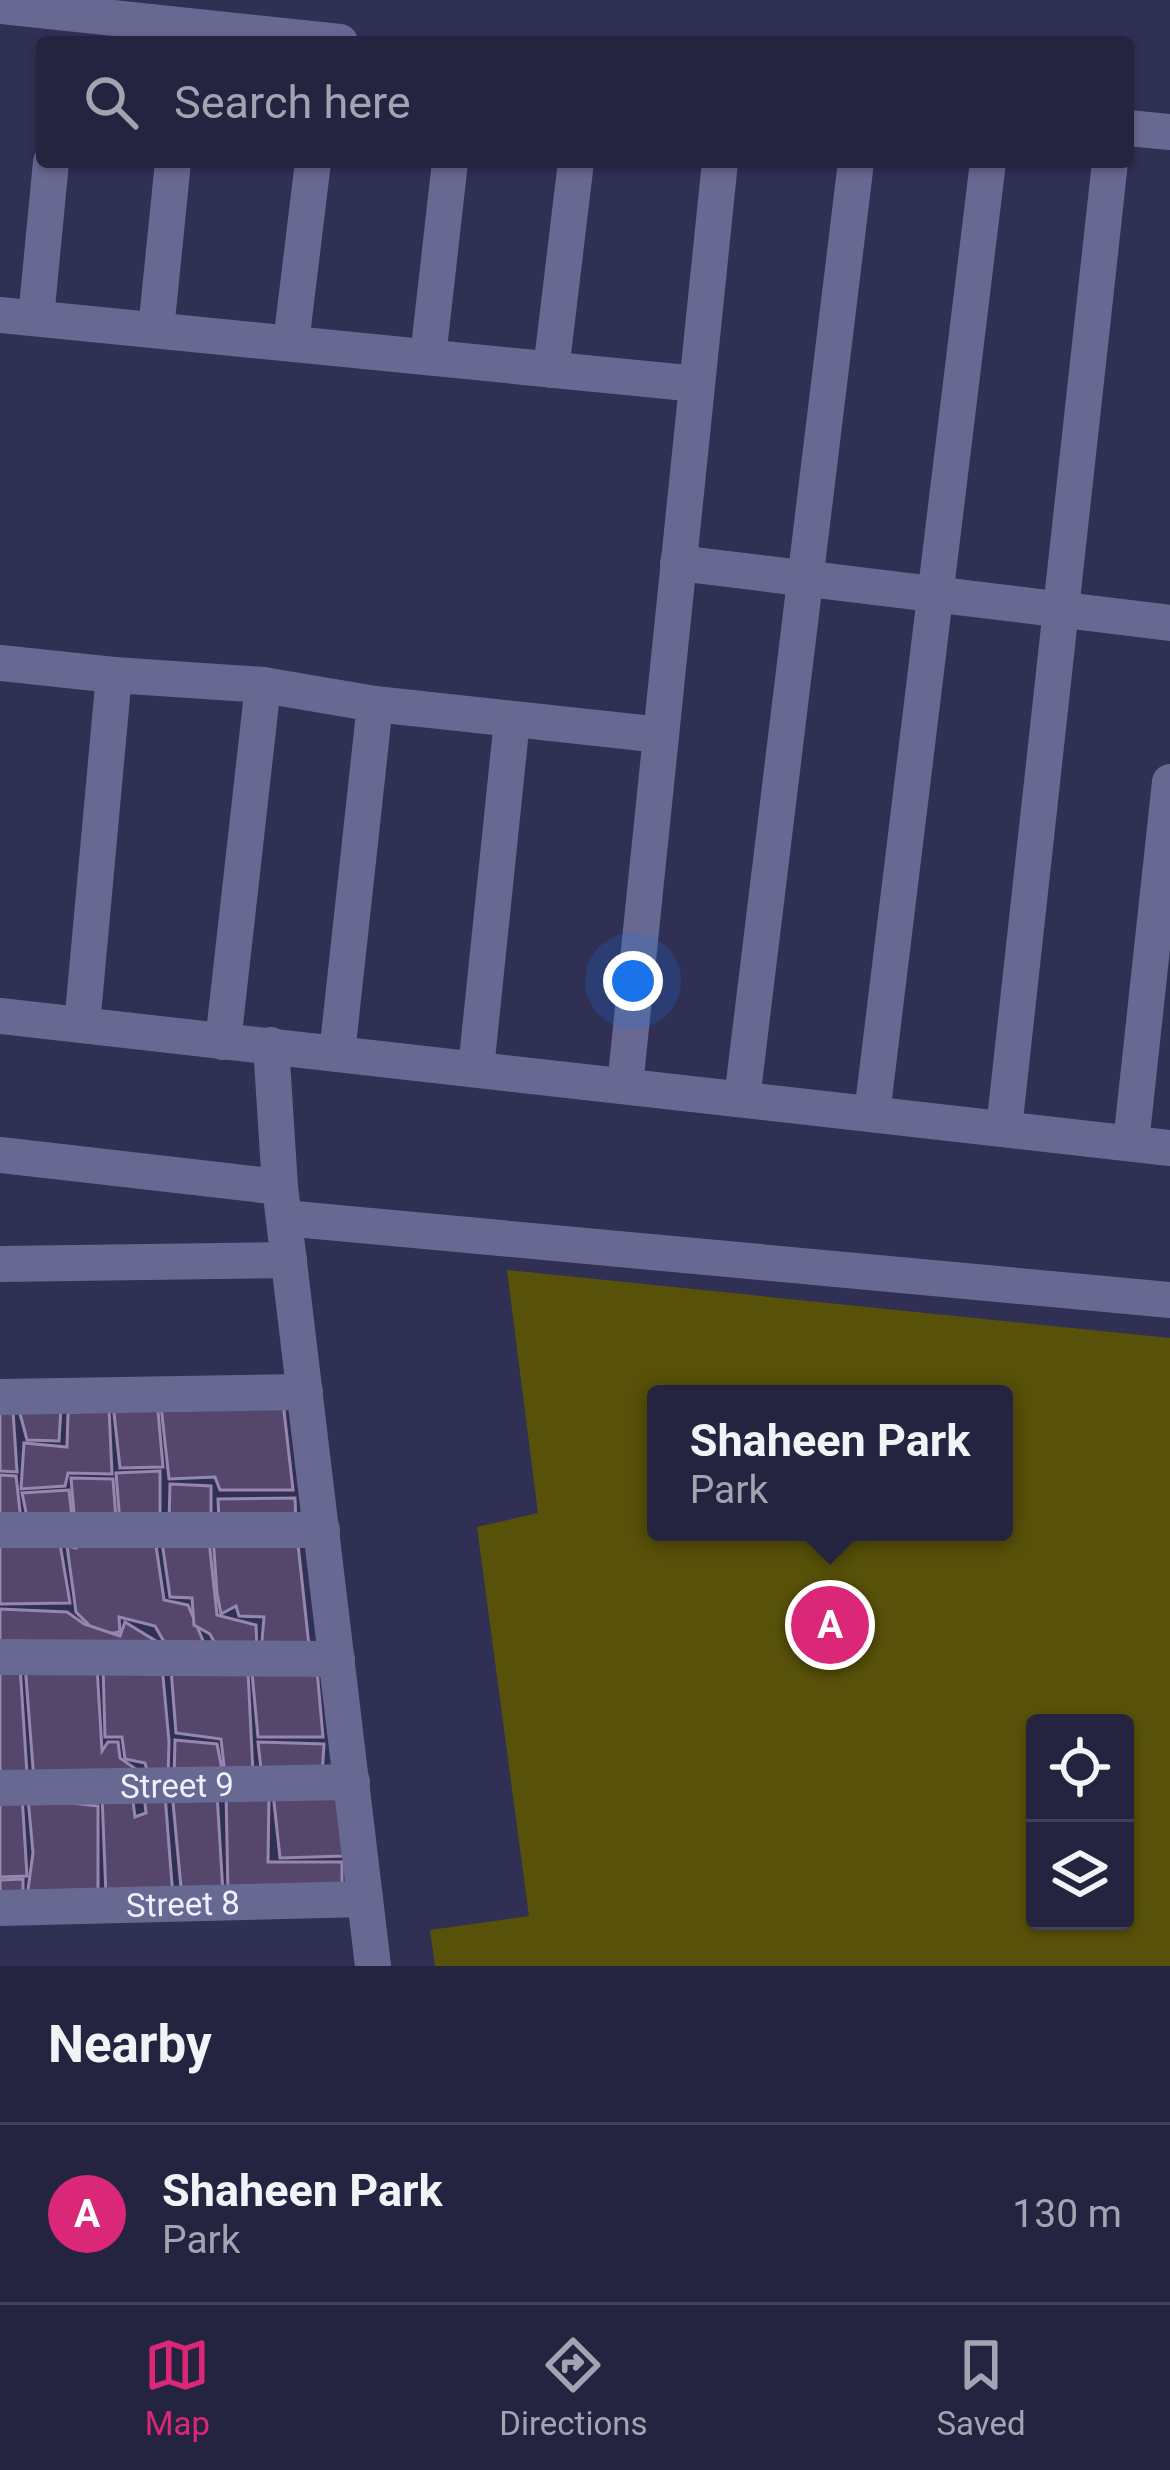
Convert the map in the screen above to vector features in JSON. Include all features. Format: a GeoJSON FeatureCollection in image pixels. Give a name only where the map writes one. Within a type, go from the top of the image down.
{"type":"FeatureCollection","features":[{"type":"Feature","properties":{"kind":"street"},"geometry":{"type":"LineString","coordinates":[[0,6],[63,27],[227,36]]}},
{"type":"Feature","properties":{"kind":"street"},"geometry":{"type":"LineString","coordinates":[[1134,129],[1170,132]]}},
{"type":"Feature","properties":{"kind":"street"},"geometry":{"type":"LineString","coordinates":[[50,168],[18,316],[697,384]]}},
{"type":"Feature","properties":{"kind":"street"},"geometry":{"type":"LineString","coordinates":[[156,330],[172,168]]}},
{"type":"Feature","properties":{"kind":"street"},"geometry":{"type":"LineString","coordinates":[[291,344],[312,168]]}},
{"type":"Feature","properties":{"kind":"street"},"geometry":{"type":"LineString","coordinates":[[428,357],[449,168]]}},
{"type":"Feature","properties":{"kind":"street"},"geometry":{"type":"LineString","coordinates":[[551,370],[575,168]]}},
{"type":"Feature","properties":{"kind":"street"},"geometry":{"type":"LineString","coordinates":[[625,1086],[719,168]]}},
{"type":"Feature","properties":{"kind":"street"},"geometry":{"type":"LineString","coordinates":[[742,1100],[855,168]]}},
{"type":"Feature","properties":{"kind":"street"},"geometry":{"type":"LineString","coordinates":[[872,1114],[987,168]]}},
{"type":"Feature","properties":{"kind":"street"},"geometry":{"type":"LineString","coordinates":[[1004,1129],[1109,168]]}},
{"type":"Feature","properties":{"kind":"street"},"geometry":{"type":"LineString","coordinates":[[679,563],[1170,623]]}},
{"type":"Feature","properties":{"kind":"street"},"geometry":{"type":"LineString","coordinates":[[0,663],[263,685],[375,704],[661,735]]}},
{"type":"Feature","properties":{"kind":"street"},"geometry":{"type":"LineString","coordinates":[[82,1025],[114,675]]}},
{"type":"Feature","properties":{"kind":"street"},"geometry":{"type":"LineString","coordinates":[[224,1042],[263,685]]}},
{"type":"Feature","properties":{"kind":"street"},"geometry":{"type":"LineString","coordinates":[[337,1054],[375,704]]}},
{"type":"Feature","properties":{"kind":"street"},"geometry":{"type":"LineString","coordinates":[[476,1070],[512,719]]}},
{"type":"Feature","properties":{"kind":"street"},"geometry":{"type":"LineString","coordinates":[[1131,1143],[1170,782]]}},
{"type":"Feature","properties":{"kind":"street"},"geometry":{"type":"LineString","coordinates":[[0,1016],[1170,1148]]}},
{"type":"Feature","properties":{"kind":"street"},"geometry":{"type":"LineString","coordinates":[[271,1045],[282,1202],[374,1966]]}},
{"type":"Feature","properties":{"kind":"street"},"geometry":{"type":"LineString","coordinates":[[0,1155],[282,1202],[1170,1300]]}},
{"type":"Feature","properties":{"kind":"street"},"geometry":{"type":"LineString","coordinates":[[0,1264],[289,1260]]}},
{"type":"Feature","properties":{"kind":"street"},"geometry":{"type":"LineString","coordinates":[[0,1397],[305,1392]]}},
{"type":"Feature","properties":{"kind":"street"},"geometry":{"type":"LineString","coordinates":[[0,1530],[322,1530]]}},
{"type":"Feature","properties":{"kind":"street"},"geometry":{"type":"LineString","coordinates":[[0,1657],[337,1659]]}},
{"type":"Feature","properties":{"kind":"street","name":"Street 9"},"geometry":{"type":"LineString","coordinates":[[0,1788],[352,1782]]}},
{"type":"Feature","properties":{"kind":"street","name":"Street 8"},"geometry":{"type":"LineString","coordinates":[[0,1908],[365,1899]]}},
{"type":"Feature","properties":{"kind":"shaded area"},"geometry":{"type":"Polygon","coordinates":[[[507,1270],[1170,1338],[1170,1966],[435,1966],[430,1930],[529,1916],[477,1527],[538,1513],[507,1270]]]}},
{"type":"Feature","properties":{"kind":"building"},"geometry":{"type":"Polygon","coordinates":[[[157,1400],[163,1467],[120,1468],[113,1404],[157,1400]]]}},
{"type":"Feature","properties":{"kind":"building"},"geometry":{"type":"Polygon","coordinates":[[[283,1402],[293,1490],[220,1490],[215,1477],[169,1479],[161,1406],[283,1402]]]}},
{"type":"Feature","properties":{"kind":"building"},"geometry":{"type":"Polygon","coordinates":[[[61,1407],[59,1441],[27,1440],[19,1410],[61,1407]]]}},
{"type":"Feature","properties":{"kind":"building"},"geometry":{"type":"Polygon","coordinates":[[[109,1408],[112,1474],[68,1473],[65,1486],[21,1489],[24,1443],[67,1447],[68,1413],[109,1408]]]}},
{"type":"Feature","properties":{"kind":"building"},"geometry":{"type":"Polygon","coordinates":[[[0,1411],[13,1411],[17,1472],[0,1471],[0,1411]]]}},
{"type":"Feature","properties":{"kind":"building"},"geometry":{"type":"Polygon","coordinates":[[[160,1471],[160,1521],[120,1523],[116,1473],[160,1471]]]}},
{"type":"Feature","properties":{"kind":"building"},"geometry":{"type":"Polygon","coordinates":[[[0,1475],[16,1476],[21,1520],[0,1521],[0,1475]]]}},
{"type":"Feature","properties":{"kind":"building"},"geometry":{"type":"Polygon","coordinates":[[[71,1478],[113,1479],[116,1519],[75,1525],[71,1478]]]}},
{"type":"Feature","properties":{"kind":"building"},"geometry":{"type":"Polygon","coordinates":[[[170,1484],[211,1486],[211,1522],[169,1523],[170,1484]]]}},
{"type":"Feature","properties":{"kind":"building"},"geometry":{"type":"Polygon","coordinates":[[[69,1490],[74,1536],[31,1536],[22,1493],[69,1490]]]}},
{"type":"Feature","properties":{"kind":"building"},"geometry":{"type":"Polygon","coordinates":[[[295,1498],[296,1525],[219,1520],[218,1499],[295,1498]]]}},
{"type":"Feature","properties":{"kind":"building"},"geometry":{"type":"Polygon","coordinates":[[[78,1535],[155,1539],[164,1600],[188,1605],[207,1650],[170,1652],[155,1626],[119,1617],[120,1632],[99,1635],[76,1612],[67,1546],[76,1548],[78,1535]]]}},
{"type":"Feature","properties":{"kind":"building"},"geometry":{"type":"Polygon","coordinates":[[[161,1535],[209,1540],[217,1615],[256,1625],[257,1651],[220,1653],[210,1634],[194,1625],[192,1598],[170,1597],[161,1535]]]}},
{"type":"Feature","properties":{"kind":"building"},"geometry":{"type":"Polygon","coordinates":[[[297,1535],[309,1646],[261,1653],[264,1617],[239,1616],[236,1606],[221,1614],[213,1536],[297,1535]]]}},
{"type":"Feature","properties":{"kind":"building"},"geometry":{"type":"Polygon","coordinates":[[[0,1536],[60,1544],[70,1603],[0,1604],[0,1536]]]}},
{"type":"Feature","properties":{"kind":"building"},"geometry":{"type":"Polygon","coordinates":[[[0,1609],[67,1612],[84,1624],[120,1636],[125,1622],[159,1643],[0,1647],[0,1609]]]}},
{"type":"Feature","properties":{"kind":"building"},"geometry":{"type":"Polygon","coordinates":[[[25,1664],[97,1667],[102,1751],[108,1742],[118,1742],[120,1758],[140,1772],[34,1781],[25,1664]]]}},
{"type":"Feature","properties":{"kind":"building"},"geometry":{"type":"Polygon","coordinates":[[[0,1665],[20,1666],[27,1774],[0,1775],[0,1665]]]}},
{"type":"Feature","properties":{"kind":"building"},"geometry":{"type":"Polygon","coordinates":[[[103,1666],[162,1666],[168,1779],[150,1781],[145,1763],[125,1759],[122,1737],[105,1737],[103,1666]]]}},
{"type":"Feature","properties":{"kind":"building"},"geometry":{"type":"Polygon","coordinates":[[[171,1669],[248,1671],[253,1774],[225,1775],[221,1739],[176,1733],[171,1669]]]}},
{"type":"Feature","properties":{"kind":"building"},"geometry":{"type":"Polygon","coordinates":[[[317,1670],[323,1737],[258,1737],[252,1673],[317,1670]]]}},
{"type":"Feature","properties":{"kind":"building"},"geometry":{"type":"Polygon","coordinates":[[[175,1740],[217,1744],[226,1790],[174,1779],[175,1740]]]}},
{"type":"Feature","properties":{"kind":"building"},"geometry":{"type":"Polygon","coordinates":[[[258,1742],[324,1744],[322,1776],[263,1787],[258,1742]]]}},
{"type":"Feature","properties":{"kind":"building"},"geometry":{"type":"Polygon","coordinates":[[[339,1787],[344,1856],[280,1858],[273,1793],[339,1787]]]}},
{"type":"Feature","properties":{"kind":"building"},"geometry":{"type":"Polygon","coordinates":[[[226,1790],[269,1794],[268,1862],[342,1862],[342,1893],[228,1895],[226,1790]]]}},
{"type":"Feature","properties":{"kind":"building"},"geometry":{"type":"Polygon","coordinates":[[[172,1792],[217,1794],[223,1893],[182,1898],[172,1792]]]}},
{"type":"Feature","properties":{"kind":"building"},"geometry":{"type":"Polygon","coordinates":[[[0,1793],[22,1795],[27,1876],[0,1877],[0,1793]]]}},
{"type":"Feature","properties":{"kind":"building"},"geometry":{"type":"Polygon","coordinates":[[[132,1794],[135,1817],[146,1813],[144,1794],[165,1795],[173,1897],[106,1895],[102,1795],[132,1794]]]}},
{"type":"Feature","properties":{"kind":"building"},"geometry":{"type":"Polygon","coordinates":[[[28,1798],[98,1806],[98,1894],[26,1904],[33,1853],[28,1798]]]}},
{"type":"Feature","properties":{"kind":"building"},"geometry":{"type":"Polygon","coordinates":[[[23,1879],[23,1901],[0,1903],[0,1880],[23,1879]]]}},
{"type":"Feature","properties":{"kind":"place","name":"Shaheen Park"},"geometry":{"type":"Point","coordinates":[830,1625]}}]}
